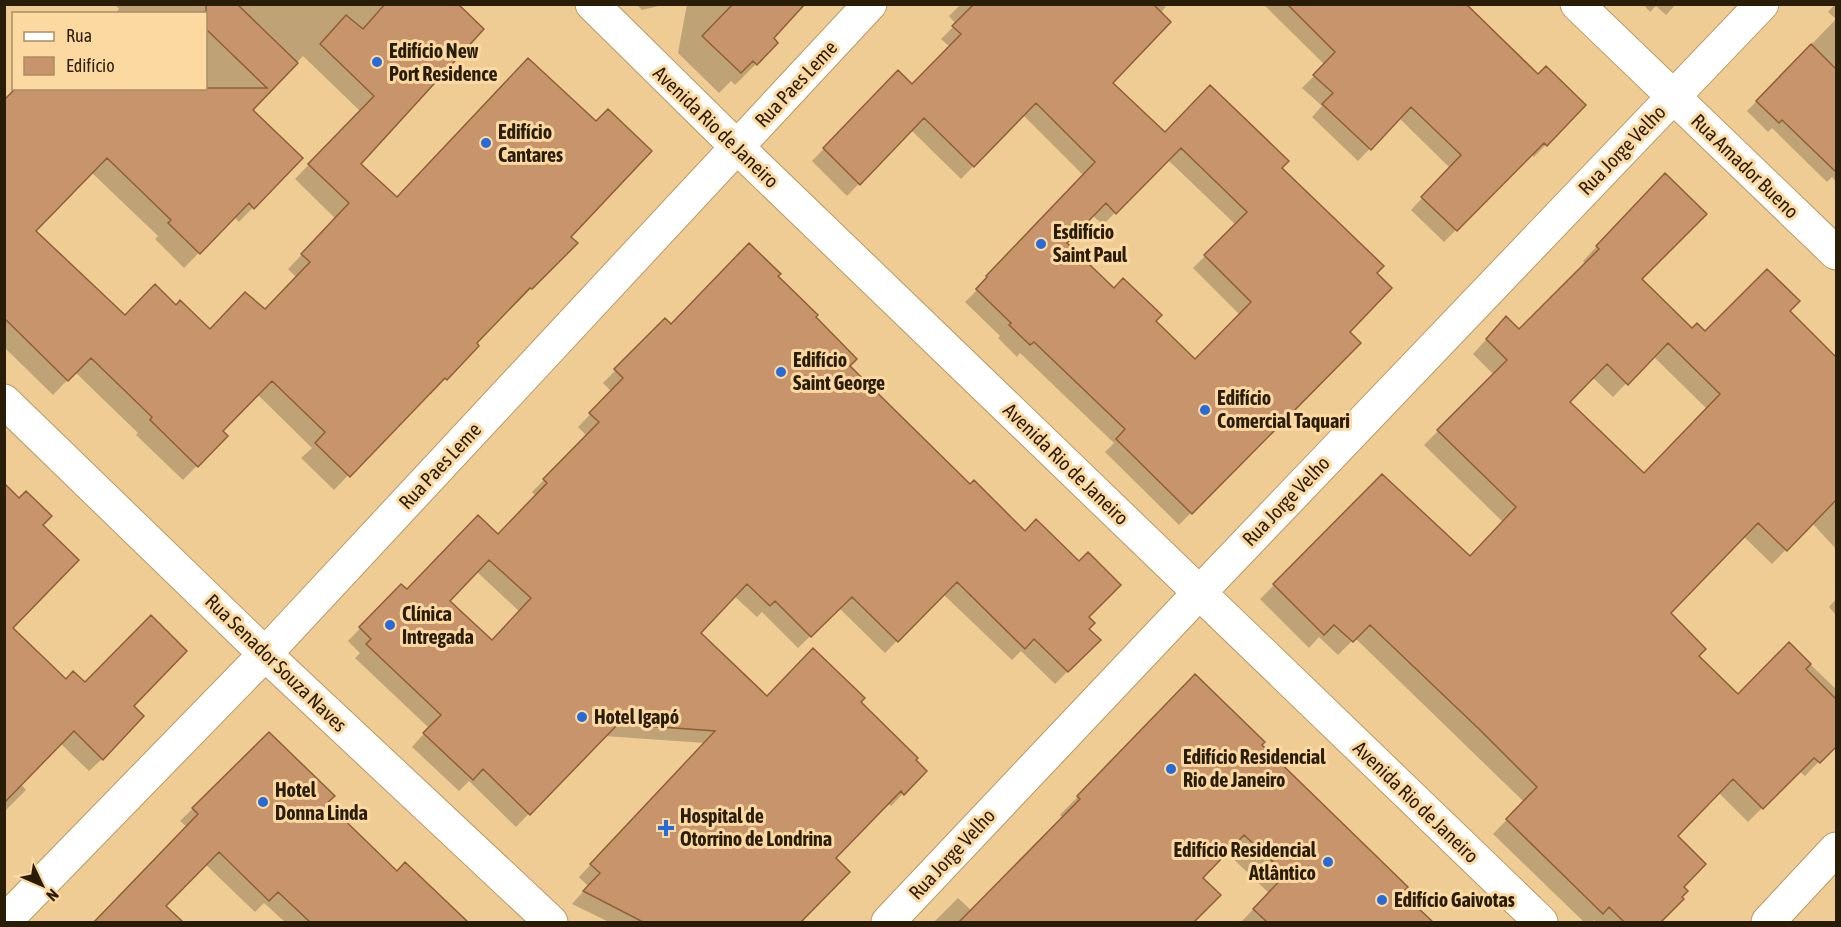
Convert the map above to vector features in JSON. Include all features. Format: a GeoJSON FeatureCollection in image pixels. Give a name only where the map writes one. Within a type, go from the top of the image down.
{"type":"FeatureCollection","features":[{"type":"Feature","properties":{"kind":"street","name":"Avenida Rio de Janeiro"},"geometry":{"type":"LineString","coordinates":[[592,4],[737,147],[1541,922]]}},
{"type":"Feature","properties":{"kind":"street","name":"Rua Paes Leme"},"geometry":{"type":"LineString","coordinates":[[4,922],[264,654],[870,4]]}},
{"type":"Feature","properties":{"kind":"street","name":"Rua Amador Bueno"},"geometry":{"type":"LineString","coordinates":[[1577,4],[1836,253]]}},
{"type":"Feature","properties":{"kind":"street","name":"Rua Jorge Velho"},"geometry":{"type":"LineString","coordinates":[[888,922],[1762,4]]}},
{"type":"Feature","properties":{"kind":"street","name":"Rua Senador Souza Naves"},"geometry":{"type":"LineString","coordinates":[[4,401],[264,654],[551,922]]}},
{"type":"Feature","properties":{"kind":"street"},"geometry":{"type":"LineString","coordinates":[[1768,922],[1836,849]]}},
{"type":"Feature","properties":{"kind":"building"},"geometry":{"type":"Polygon","coordinates":[[[206,4],[237,4],[298,63],[253,110],[303,158],[254,209],[249,203],[200,254],[168,223],[171,220],[107,158],[36,231],[125,315],[155,284],[176,305],[180,300],[210,329],[245,292],[265,309],[310,262],[301,254],[349,203],[308,164],[374,96],[320,44],[346,15],[363,29],[385,4],[458,4],[484,29],[361,164],[397,197],[528,58],[596,121],[608,109],[652,151],[571,237],[578,243],[532,289],[530,288],[477,343],[479,346],[447,380],[445,378],[350,477],[315,443],[325,432],[272,381],[223,431],[228,436],[198,467],[150,420],[152,417],[91,358],[68,381],[4,318],[4,100],[14,90],[267,88],[207,30],[206,4]]]}},
{"type":"Feature","properties":{"kind":"building"},"geometry":{"type":"Polygon","coordinates":[[[733,4],[805,4],[774,38],[778,43],[757,65],[753,61],[741,73],[702,36],[733,4]]]}},
{"type":"Feature","properties":{"kind":"building"},"geometry":{"type":"Polygon","coordinates":[[[974,4],[1153,4],[1171,22],[1113,83],[1165,132],[1210,85],[1289,161],[1282,168],[1384,266],[1377,273],[1392,288],[1350,332],[1361,343],[1192,514],[1116,439],[1125,429],[1034,342],[1030,345],[976,289],[1095,162],[1036,103],[974,167],[924,118],[860,185],[823,148],[898,70],[912,84],[961,34],[952,26],[974,4]],[[1181,148],[1116,214],[1106,203],[1067,243],[1114,288],[1123,278],[1162,315],[1156,321],[1195,359],[1251,302],[1204,255],[1247,212],[1181,148]]]}},
{"type":"Feature","properties":{"kind":"building"},"geometry":{"type":"Polygon","coordinates":[[[1287,4],[1466,4],[1538,74],[1546,66],[1586,105],[1547,146],[1544,143],[1457,231],[1421,197],[1461,155],[1411,107],[1371,150],[1322,104],[1333,93],[1313,75],[1335,52],[1287,4]]]}},
{"type":"Feature","properties":{"kind":"building"},"geometry":{"type":"Polygon","coordinates":[[[1811,44],[1836,69],[1836,172],[1782,120],[1779,123],[1756,101],[1811,44]]]}},
{"type":"Feature","properties":{"kind":"building"},"geometry":{"type":"Polygon","coordinates":[[[1665,173],[1707,214],[1642,279],[1692,328],[1697,323],[1705,331],[1767,269],[1800,301],[1790,311],[1836,357],[1836,500],[1787,551],[1758,523],[1671,613],[1706,649],[1699,656],[1738,694],[1789,642],[1811,664],[1806,669],[1836,699],[1836,747],[1820,763],[1814,758],[1763,809],[1733,779],[1678,836],[1706,864],[1684,887],[1688,891],[1682,897],[1684,899],[1661,922],[1624,922],[1609,907],[1603,914],[1506,819],[1537,787],[1370,625],[1353,642],[1334,625],[1324,635],[1273,584],[1382,474],[1470,556],[1516,507],[1437,430],[1507,360],[1486,339],[1506,316],[1519,329],[1599,249],[1596,246],[1665,173]],[[1668,343],[1628,385],[1607,364],[1570,402],[1644,473],[1720,394],[1668,343]]]}},
{"type":"Feature","properties":{"kind":"building"},"geometry":{"type":"Polygon","coordinates":[[[749,243],[781,274],[778,276],[818,315],[816,317],[857,359],[850,366],[970,484],[974,480],[1025,531],[1036,519],[1079,561],[1088,552],[1121,585],[1089,617],[1095,623],[1089,629],[1101,640],[1068,672],[1034,639],[1025,649],[957,582],[898,642],[852,597],[811,637],[775,601],[770,606],[747,584],[701,633],[767,696],[813,648],[865,698],[861,702],[918,758],[916,760],[927,771],[904,795],[901,791],[836,858],[850,872],[801,922],[643,922],[583,891],[600,873],[590,864],[715,731],[618,724],[530,815],[483,769],[473,780],[423,733],[441,715],[366,644],[371,639],[359,627],[401,584],[407,589],[478,515],[498,534],[547,483],[543,479],[599,422],[589,413],[623,378],[614,369],[665,318],[671,324],[749,243]],[[489,560],[450,601],[492,640],[531,598],[489,560]]]}},
{"type":"Feature","properties":{"kind":"building"},"geometry":{"type":"Polygon","coordinates":[[[4,483],[19,498],[26,491],[52,516],[43,525],[79,560],[13,628],[66,679],[73,671],[85,682],[151,615],[187,651],[134,706],[144,716],[103,760],[74,731],[4,803],[4,483]]]}},
{"type":"Feature","properties":{"kind":"building"},"geometry":{"type":"Polygon","coordinates":[[[1195,674],[1265,742],[1262,745],[1408,887],[1402,893],[1433,922],[1267,922],[1253,909],[1286,874],[1244,835],[1203,878],[1221,895],[1194,922],[959,922],[1080,799],[1077,796],[1195,674]]]}},
{"type":"Feature","properties":{"kind":"building"},"geometry":{"type":"Polygon","coordinates":[[[269,732],[335,796],[327,803],[397,871],[405,862],[468,922],[310,922],[278,892],[269,901],[219,852],[166,906],[183,922],[94,922],[198,814],[192,808],[269,732]]]}},
{"type":"Feature","properties":{"kind":"place","name":"Edifício New Port Residence"},"geometry":{"type":"Point","coordinates":[377,62]}},
{"type":"Feature","properties":{"kind":"place","name":"Edifício Cantares"},"geometry":{"type":"Point","coordinates":[486,143]}},
{"type":"Feature","properties":{"kind":"place","name":"Esdifício Saint Paul"},"geometry":{"type":"Point","coordinates":[1041,244]}},
{"type":"Feature","properties":{"kind":"place","name":"Edifício Saint George"},"geometry":{"type":"Point","coordinates":[781,372]}},
{"type":"Feature","properties":{"kind":"place","name":"Edifício Comercial Taquari"},"geometry":{"type":"Point","coordinates":[1205,410]}},
{"type":"Feature","properties":{"kind":"place","name":"Clínica Intregada"},"geometry":{"type":"Point","coordinates":[390,625]}},
{"type":"Feature","properties":{"kind":"place","name":"Hotel Igapó"},"geometry":{"type":"Point","coordinates":[582,717]}},
{"type":"Feature","properties":{"kind":"place","name":"Edifício Residencial Rio de Janeiro"},"geometry":{"type":"Point","coordinates":[1171,769]}},
{"type":"Feature","properties":{"kind":"place","name":"Hotel Donna Linda"},"geometry":{"type":"Point","coordinates":[263,802]}},
{"type":"Feature","properties":{"kind":"place","name":"Hospital de Otorrino de Londrina"},"geometry":{"type":"Point","coordinates":[666,828]}},
{"type":"Feature","properties":{"kind":"place","name":"Edifício Residencial Atlântico"},"geometry":{"type":"Point","coordinates":[1328,862]}},
{"type":"Feature","properties":{"kind":"place","name":"Edifício Gaivotas"},"geometry":{"type":"Point","coordinates":[1382,900]}}]}
